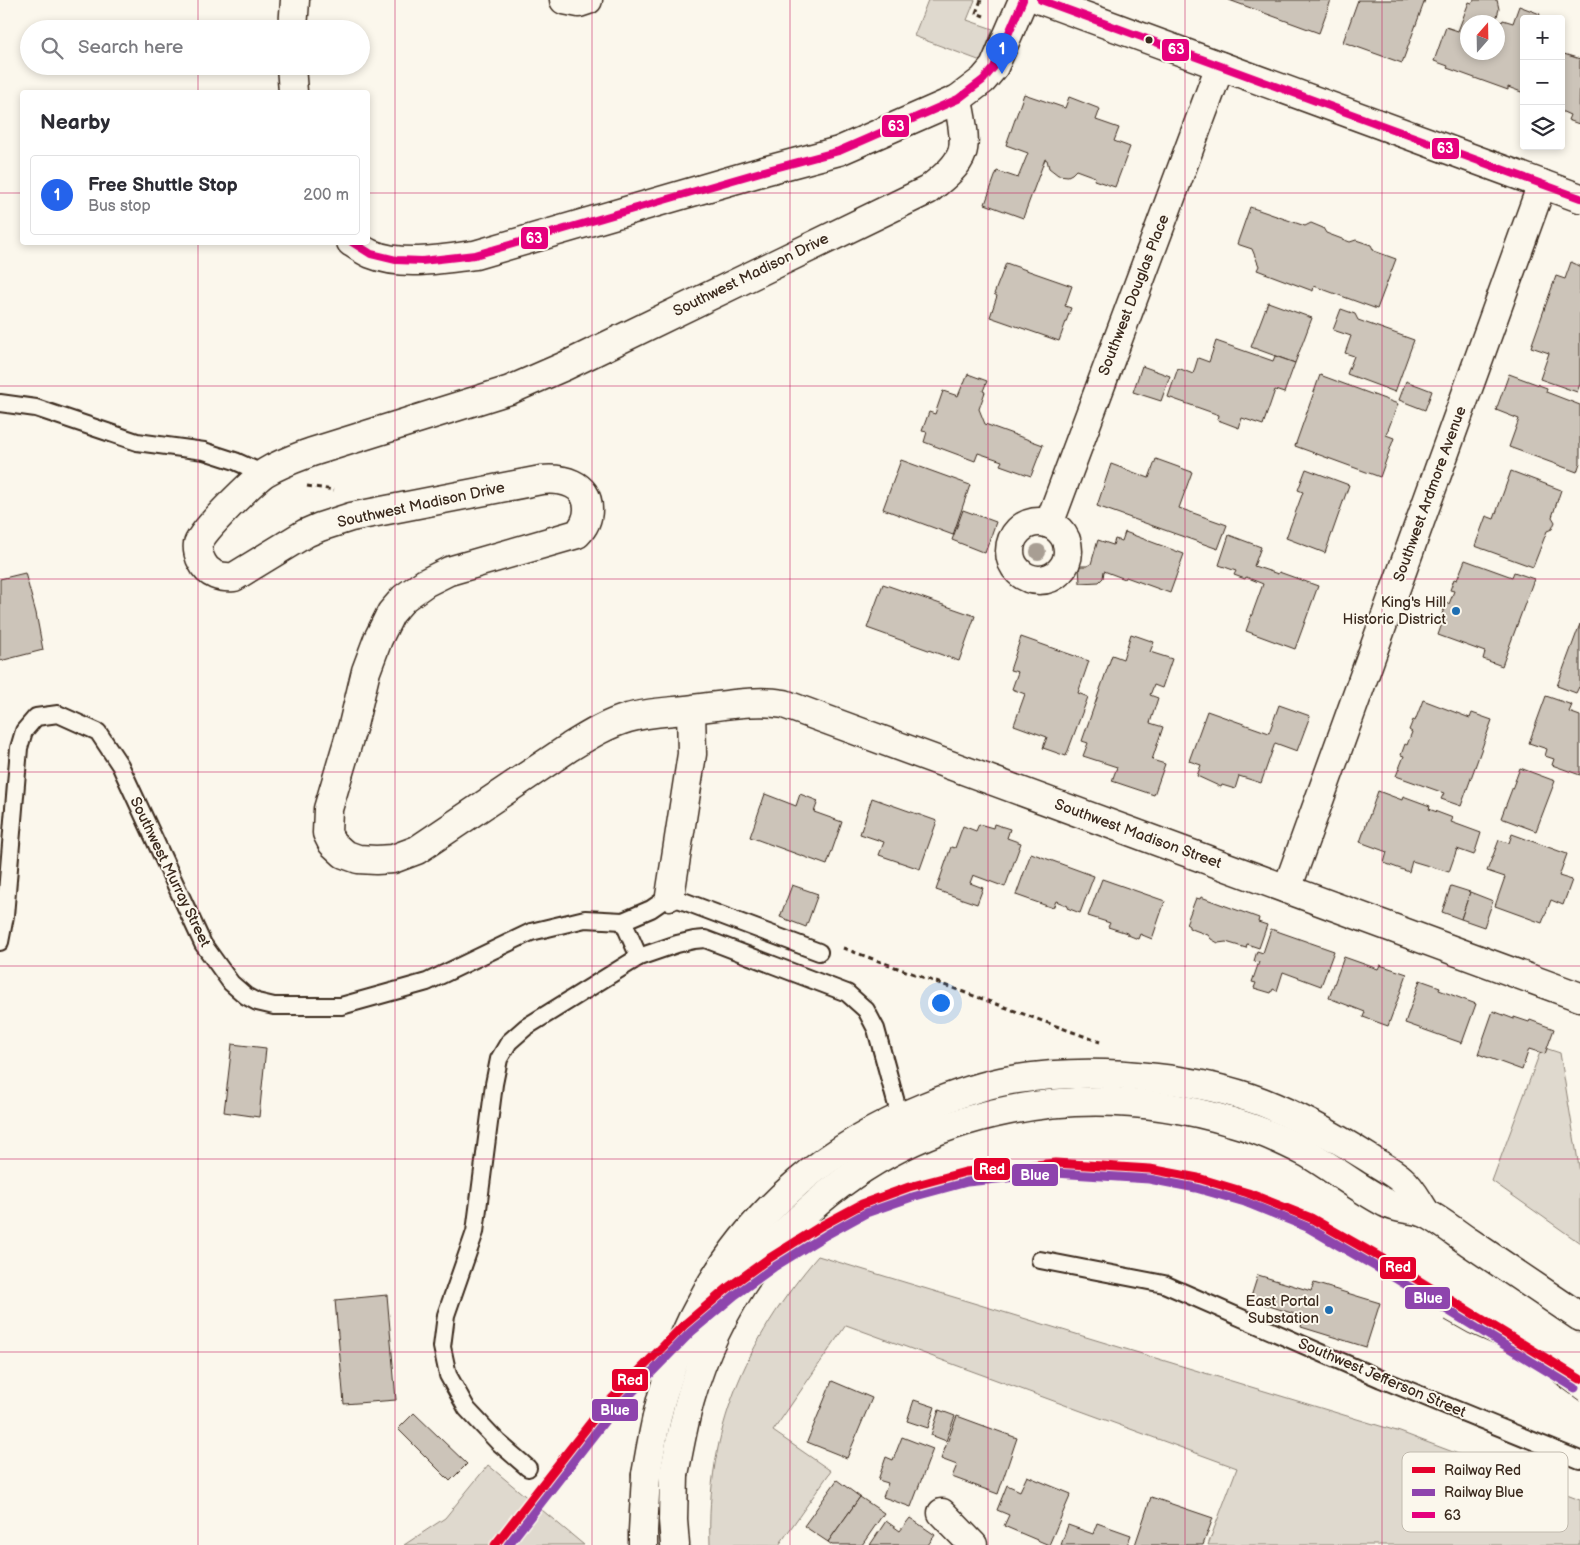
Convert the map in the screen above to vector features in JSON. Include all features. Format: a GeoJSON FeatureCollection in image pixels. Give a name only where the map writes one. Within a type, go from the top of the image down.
{"type":"FeatureCollection","features":[{"type":"Feature","properties":{"kind":"main road"},"geometry":{"type":"LineString","coordinates":[[294,20],[295,0]]}},
{"type":"Feature","properties":{"kind":"main road"},"geometry":{"type":"LineString","coordinates":[[564,0],[579,3],[588,0]]}},
{"type":"Feature","properties":{"kind":"main road"},"geometry":{"type":"LineString","coordinates":[[356,245],[372,254],[409,261],[431,261],[475,255],[839,151],[958,99],[983,80],[994,67],[1023,0]]}},
{"type":"Feature","properties":{"kind":"main road"},"geometry":{"type":"LineString","coordinates":[[1041,0],[1580,198]]}},
{"type":"Feature","properties":{"kind":"main road","name":"Southwest Douglas Place"},"geometry":{"type":"LineString","coordinates":[[1049,524],[1220,66]]}},
{"type":"Feature","properties":{"kind":"main road"},"geometry":{"type":"LineString","coordinates":[[291,75],[292,90]]}},
{"type":"Feature","properties":{"kind":"main road","name":"Southwest Madison Drive"},"geometry":{"type":"LineString","coordinates":[[691,710],[652,713],[627,719],[595,732],[416,850],[393,859],[358,859],[344,854],[332,843],[327,833],[328,809],[353,725],[366,671],[378,639],[391,613],[404,598],[425,583],[449,571],[577,534],[584,527],[588,514],[585,494],[577,486],[566,481],[541,480],[351,517],[306,533],[234,577],[221,578],[211,573],[202,564],[198,543],[211,524],[264,474],[282,463],[510,390],[565,366],[928,190],[954,167],[962,154],[964,142],[958,99]]}},
{"type":"Feature","properties":{"kind":"main road","name":"Southwest Ardmore Avenue"},"geometry":{"type":"LineString","coordinates":[[1287,889],[1542,184]]}},
{"type":"Feature","properties":{"kind":"main road","name":"Southwest Madison Street"},"geometry":{"type":"LineString","coordinates":[[691,710],[732,704],[784,704],[1580,997]]}},
{"type":"Feature","properties":{"kind":"main road"},"geometry":{"type":"LineString","coordinates":[[670,896],[692,754],[691,710]]}},
{"type":"Feature","properties":{"kind":"main road"},"geometry":{"type":"LineString","coordinates":[[643,1545],[642,1531],[646,1482],[654,1429],[663,1394],[677,1354],[706,1294],[744,1238],[789,1190],[834,1154],[864,1135],[900,1117],[950,1096],[1009,1081],[1072,1074],[1126,1074],[1208,1086],[1238,1094],[1276,1108],[1332,1135],[1404,1181],[1426,1213],[1580,1317]]}},
{"type":"Feature","properties":{"kind":"main road"},"geometry":{"type":"LineString","coordinates":[[674,1533],[674,1474],[686,1414],[701,1369],[724,1316],[753,1268],[790,1228],[832,1189],[894,1150],[929,1135],[977,1117],[1018,1108],[1070,1101],[1124,1102],[1162,1106],[1199,1112],[1265,1134],[1306,1153],[1389,1205],[1426,1213]]}},
{"type":"Feature","properties":{"kind":"main road"},"geometry":{"type":"LineString","coordinates":[[942,1513],[972,1545]]}},
{"type":"Feature","properties":{"kind":"lane"},"geometry":{"type":"LineString","coordinates":[[0,404],[36,408],[137,442],[204,451],[235,461],[264,474]]}},
{"type":"Feature","properties":{"kind":"lane","name":"Southwest Murray Street"},"geometry":{"type":"LineString","coordinates":[[0,942],[5,916],[19,748],[24,731],[36,717],[58,714],[98,732],[120,765],[203,944],[231,983],[246,996],[257,1002],[274,1006],[341,1006],[427,982],[531,932],[585,919],[623,921],[651,909],[670,896]]}},
{"type":"Feature","properties":{"kind":"lane"},"geometry":{"type":"LineString","coordinates":[[670,896],[819,952]]}},
{"type":"Feature","properties":{"kind":"lane"},"geometry":{"type":"LineString","coordinates":[[623,921],[639,957]]}},
{"type":"Feature","properties":{"kind":"lane"},"geometry":{"type":"LineString","coordinates":[[528,1468],[498,1442],[467,1410],[448,1375],[442,1347],[446,1315],[475,1232],[494,1084],[499,1059],[509,1042],[526,1027],[639,957],[677,944],[705,939],[847,993],[866,1010],[876,1029],[900,1117]]}},
{"type":"Feature","properties":{"kind":"lane","name":"Southwest Jefferson Street"},"geometry":{"type":"LineString","coordinates":[[1040,1260],[1164,1284],[1381,1379],[1560,1452]]}},
{"type":"Feature","properties":{"kind":"lane","name":"Southwest Jefferson Street"},"geometry":{"type":"LineString","coordinates":[[1568,1455],[1580,1460]]}},
{"type":"Feature","properties":{"kind":"path"},"geometry":{"type":"LineString","coordinates":[[976,12],[981,0]]}},
{"type":"Feature","properties":{"kind":"path"},"geometry":{"type":"LineString","coordinates":[[819,952],[835,945],[1102,1043]]}},
{"type":"Feature","properties":{"kind":"shaded area"},"geometry":{"type":"Polygon","coordinates":[[[928,0],[975,0],[967,20],[993,29],[981,61],[914,36],[928,0]]]}},
{"type":"Feature","properties":{"kind":"shaded area"},"geometry":{"type":"Polygon","coordinates":[[[1542,1047],[1560,1053],[1580,1173],[1580,1243],[1492,1181],[1542,1047]]]}},
{"type":"Feature","properties":{"kind":"shaded area"},"geometry":{"type":"Polygon","coordinates":[[[818,1256],[1400,1432],[1453,1452],[1402,1452],[1402,1532],[1568,1532],[1568,1495],[1580,1500],[1580,1545],[1208,1545],[1237,1468],[846,1325],[773,1431],[831,1471],[779,1545],[710,1545],[710,1504],[715,1464],[723,1426],[735,1390],[751,1355],[770,1321],[792,1288],[818,1256]]]}},
{"type":"Feature","properties":{"kind":"shaded area"},"geometry":{"type":"Polygon","coordinates":[[[488,1465],[584,1545],[404,1545],[445,1518],[488,1465]]]}},
{"type":"Feature","properties":{"kind":"building"},"geometry":{"type":"Polygon","coordinates":[[[1229,0],[1331,0],[1319,33],[1229,0]]]}},
{"type":"Feature","properties":{"kind":"building"},"geometry":{"type":"Polygon","coordinates":[[[1358,0],[1425,0],[1402,63],[1343,42],[1358,0]]]}},
{"type":"Feature","properties":{"kind":"building"},"geometry":{"type":"Polygon","coordinates":[[[1474,0],[1497,0],[1499,9],[1497,15],[1464,15],[1469,2],[1472,3],[1474,0]]]}},
{"type":"Feature","properties":{"kind":"building"},"geometry":{"type":"Polygon","coordinates":[[[1519,6],[1540,14],[1520,15],[1520,92],[1508,87],[1508,90],[1447,68],[1448,66],[1434,61],[1446,27],[1458,31],[1460,26],[1460,60],[1505,60],[1505,21],[1513,23],[1519,6]]]}},
{"type":"Feature","properties":{"kind":"building"},"geometry":{"type":"Polygon","coordinates":[[[1565,54],[1580,59],[1579,124],[1568,120],[1570,115],[1565,113],[1565,54]]]}},
{"type":"Feature","properties":{"kind":"building"},"geometry":{"type":"Polygon","coordinates":[[[1024,94],[1065,108],[1069,97],[1100,109],[1096,120],[1119,128],[1114,141],[1130,147],[1115,187],[1094,180],[1095,177],[1076,170],[1068,176],[1058,175],[1049,168],[1045,159],[1023,218],[985,204],[997,171],[1018,178],[1028,153],[1006,145],[1024,94]]]}},
{"type":"Feature","properties":{"kind":"building"},"geometry":{"type":"Polygon","coordinates":[[[1250,207],[1305,226],[1311,223],[1323,228],[1326,233],[1350,242],[1356,240],[1371,245],[1374,251],[1396,259],[1377,309],[1314,286],[1313,291],[1257,270],[1259,266],[1252,249],[1237,244],[1250,207]]]}},
{"type":"Feature","properties":{"kind":"building"},"geometry":{"type":"Polygon","coordinates":[[[1571,262],[1580,266],[1580,384],[1577,392],[1540,379],[1549,353],[1531,347],[1556,276],[1565,279],[1571,262]]]}},
{"type":"Feature","properties":{"kind":"building"},"geometry":{"type":"Polygon","coordinates":[[[1006,263],[1072,286],[1065,306],[1071,308],[1059,341],[990,317],[997,296],[994,294],[1006,263]]]}},
{"type":"Feature","properties":{"kind":"building"},"geometry":{"type":"Polygon","coordinates":[[[1268,302],[1312,318],[1295,363],[1251,347],[1268,302]]]}},
{"type":"Feature","properties":{"kind":"building"},"geometry":{"type":"Polygon","coordinates":[[[1341,309],[1355,314],[1358,320],[1414,340],[1395,392],[1347,374],[1354,356],[1345,353],[1351,336],[1333,330],[1341,309]]]}},
{"type":"Feature","properties":{"kind":"building"},"geometry":{"type":"Polygon","coordinates":[[[1216,341],[1273,361],[1275,356],[1295,363],[1284,393],[1275,390],[1263,425],[1242,418],[1239,428],[1218,420],[1219,415],[1168,397],[1178,368],[1193,374],[1198,358],[1209,362],[1216,341]]]}},
{"type":"Feature","properties":{"kind":"building"},"geometry":{"type":"Polygon","coordinates":[[[1142,366],[1170,376],[1161,401],[1133,392],[1142,366]]]}},
{"type":"Feature","properties":{"kind":"building"},"geometry":{"type":"Polygon","coordinates":[[[968,374],[987,381],[979,409],[985,424],[1043,445],[1031,476],[1000,465],[1002,461],[978,453],[975,461],[924,442],[927,432],[922,431],[929,412],[935,414],[943,391],[958,396],[968,374]]]}},
{"type":"Feature","properties":{"kind":"building"},"geometry":{"type":"Polygon","coordinates":[[[1509,374],[1547,388],[1546,392],[1580,405],[1580,463],[1577,472],[1509,447],[1519,419],[1496,410],[1509,374]]]}},
{"type":"Feature","properties":{"kind":"building"},"geometry":{"type":"Polygon","coordinates":[[[1320,375],[1398,404],[1386,435],[1394,438],[1380,477],[1295,446],[1320,375]]]}},
{"type":"Feature","properties":{"kind":"building"},"geometry":{"type":"Polygon","coordinates":[[[1406,381],[1432,391],[1425,410],[1399,400],[1406,381]]]}},
{"type":"Feature","properties":{"kind":"building"},"geometry":{"type":"Polygon","coordinates":[[[1156,459],[1192,472],[1179,508],[1227,525],[1218,549],[1097,506],[1111,464],[1149,478],[1156,459]]]}},
{"type":"Feature","properties":{"kind":"building"},"geometry":{"type":"Polygon","coordinates":[[[901,460],[970,485],[953,535],[883,509],[901,460]]]}},
{"type":"Feature","properties":{"kind":"building"},"geometry":{"type":"Polygon","coordinates":[[[1306,469],[1349,485],[1325,553],[1286,538],[1303,492],[1298,490],[1306,469]]]}},
{"type":"Feature","properties":{"kind":"building"},"geometry":{"type":"Polygon","coordinates":[[[1511,471],[1561,490],[1552,517],[1555,522],[1552,529],[1547,531],[1533,567],[1475,546],[1486,516],[1494,519],[1511,471]]]}},
{"type":"Feature","properties":{"kind":"building"},"geometry":{"type":"Polygon","coordinates":[[[963,510],[996,522],[985,553],[952,540],[963,510]]]}},
{"type":"Feature","properties":{"kind":"building"},"geometry":{"type":"Polygon","coordinates":[[[1125,532],[1184,554],[1170,593],[1104,571],[1103,578],[1099,582],[1080,583],[1079,566],[1091,564],[1098,540],[1113,545],[1115,539],[1122,541],[1125,532]]]}},
{"type":"Feature","properties":{"kind":"building"},"geometry":{"type":"Polygon","coordinates":[[[1229,535],[1261,547],[1254,566],[1278,574],[1279,572],[1318,586],[1295,649],[1246,631],[1263,584],[1246,577],[1245,579],[1234,575],[1236,571],[1219,565],[1229,535]]]}},
{"type":"Feature","properties":{"kind":"building"},"geometry":{"type":"Polygon","coordinates":[[[1465,560],[1512,577],[1514,572],[1534,579],[1502,666],[1483,659],[1485,652],[1438,635],[1445,615],[1442,614],[1446,603],[1449,604],[1454,591],[1450,590],[1454,579],[1457,580],[1465,560]]]}},
{"type":"Feature","properties":{"kind":"building"},"geometry":{"type":"Polygon","coordinates":[[[25,573],[36,613],[43,650],[0,661],[0,579],[25,573]]]}},
{"type":"Feature","properties":{"kind":"building"},"geometry":{"type":"Polygon","coordinates":[[[883,584],[975,616],[959,661],[867,628],[883,584]]]}},
{"type":"Feature","properties":{"kind":"building"},"geometry":{"type":"Polygon","coordinates":[[[1580,624],[1580,688],[1576,693],[1557,686],[1580,624]]]}},
{"type":"Feature","properties":{"kind":"building"},"geometry":{"type":"Polygon","coordinates":[[[1131,634],[1154,642],[1150,652],[1172,659],[1162,688],[1154,685],[1150,695],[1158,698],[1150,723],[1163,727],[1152,760],[1165,764],[1154,795],[1112,781],[1117,767],[1083,756],[1088,743],[1082,741],[1112,655],[1123,659],[1131,634]]]}},
{"type":"Feature","properties":{"kind":"building"},"geometry":{"type":"Polygon","coordinates":[[[1021,637],[1089,661],[1078,693],[1088,697],[1066,756],[1043,748],[1047,737],[1014,725],[1025,694],[1012,689],[1018,672],[1010,670],[1021,637]]]}},
{"type":"Feature","properties":{"kind":"building"},"geometry":{"type":"Polygon","coordinates":[[[1546,696],[1572,705],[1569,712],[1580,716],[1580,775],[1552,765],[1554,759],[1545,756],[1547,749],[1529,743],[1546,696]]]}},
{"type":"Feature","properties":{"kind":"building"},"geometry":{"type":"Polygon","coordinates":[[[1423,700],[1470,718],[1472,713],[1492,720],[1461,806],[1441,799],[1444,793],[1396,776],[1404,756],[1401,755],[1405,744],[1407,745],[1412,732],[1409,730],[1413,720],[1415,721],[1423,700]]]}},
{"type":"Feature","properties":{"kind":"building"},"geometry":{"type":"Polygon","coordinates":[[[1279,705],[1310,716],[1297,751],[1275,743],[1261,783],[1239,776],[1235,789],[1222,785],[1221,787],[1197,776],[1201,765],[1189,761],[1207,711],[1269,733],[1279,705]]]}},
{"type":"Feature","properties":{"kind":"building"},"geometry":{"type":"Polygon","coordinates":[[[1520,768],[1555,781],[1536,831],[1501,818],[1520,768]]]}},
{"type":"Feature","properties":{"kind":"building"},"geometry":{"type":"Polygon","coordinates":[[[1378,791],[1402,800],[1403,796],[1430,806],[1429,809],[1453,818],[1451,822],[1481,833],[1474,855],[1457,849],[1449,872],[1412,861],[1409,872],[1384,863],[1387,852],[1360,842],[1378,791]]]}},
{"type":"Feature","properties":{"kind":"building"},"geometry":{"type":"Polygon","coordinates":[[[765,794],[796,806],[800,794],[818,801],[814,812],[842,822],[827,865],[750,837],[765,794]]]}},
{"type":"Feature","properties":{"kind":"building"},"geometry":{"type":"Polygon","coordinates":[[[872,798],[937,821],[920,869],[879,855],[884,842],[860,834],[872,798]]]}},
{"type":"Feature","properties":{"kind":"building"},"geometry":{"type":"Polygon","coordinates":[[[979,824],[993,828],[994,824],[1010,829],[1007,838],[1021,843],[1005,887],[973,875],[970,883],[983,888],[977,904],[936,890],[951,847],[955,848],[963,826],[976,831],[979,824]]]}},
{"type":"Feature","properties":{"kind":"building"},"geometry":{"type":"Polygon","coordinates":[[[1512,834],[1567,854],[1559,876],[1572,880],[1563,905],[1551,900],[1542,923],[1495,906],[1505,877],[1487,871],[1499,840],[1509,843],[1512,834]]]}},
{"type":"Feature","properties":{"kind":"building"},"geometry":{"type":"Polygon","coordinates":[[[1031,853],[1094,876],[1080,913],[1056,901],[1053,908],[1016,895],[1031,853]]]}},
{"type":"Feature","properties":{"kind":"building"},"geometry":{"type":"Polygon","coordinates":[[[1102,879],[1165,901],[1152,939],[1140,934],[1138,939],[1108,927],[1110,923],[1088,916],[1102,879]]]}},
{"type":"Feature","properties":{"kind":"building"},"geometry":{"type":"Polygon","coordinates":[[[792,885],[818,894],[806,927],[780,917],[792,885]]]}},
{"type":"Feature","properties":{"kind":"building"},"geometry":{"type":"Polygon","coordinates":[[[1451,886],[1470,892],[1461,919],[1442,912],[1451,886]]]}},
{"type":"Feature","properties":{"kind":"building"},"geometry":{"type":"Polygon","coordinates":[[[1470,892],[1493,901],[1484,927],[1461,919],[1470,892]]]}},
{"type":"Feature","properties":{"kind":"building"},"geometry":{"type":"Polygon","coordinates":[[[1201,897],[1259,918],[1258,922],[1267,925],[1259,948],[1247,944],[1246,948],[1226,942],[1218,943],[1208,935],[1189,928],[1186,924],[1196,898],[1200,899],[1201,897]]]}},
{"type":"Feature","properties":{"kind":"building"},"geometry":{"type":"Polygon","coordinates":[[[1271,929],[1334,951],[1321,986],[1283,972],[1277,991],[1273,989],[1271,993],[1254,988],[1256,983],[1252,982],[1259,962],[1254,961],[1257,951],[1263,953],[1271,929]]]}},
{"type":"Feature","properties":{"kind":"building"},"geometry":{"type":"Polygon","coordinates":[[[1344,957],[1378,969],[1380,965],[1407,974],[1388,1026],[1363,1017],[1365,1012],[1329,998],[1344,957]]]}},
{"type":"Feature","properties":{"kind":"building"},"geometry":{"type":"Polygon","coordinates":[[[1420,980],[1440,987],[1439,990],[1476,1004],[1462,1043],[1405,1023],[1420,980]]]}},
{"type":"Feature","properties":{"kind":"building"},"geometry":{"type":"Polygon","coordinates":[[[1493,1011],[1514,1019],[1514,1017],[1529,1022],[1530,1020],[1554,1029],[1545,1054],[1529,1049],[1522,1070],[1478,1054],[1493,1011]]]}},
{"type":"Feature","properties":{"kind":"building"},"geometry":{"type":"Polygon","coordinates":[[[232,1044],[266,1048],[259,1117],[224,1112],[232,1044]]]}},
{"type":"Feature","properties":{"kind":"building","name":"East Portal Substation"},"geometry":{"type":"Polygon","coordinates":[[[1258,1275],[1311,1291],[1314,1283],[1380,1303],[1366,1347],[1301,1327],[1304,1317],[1250,1300],[1258,1275]]]}},
{"type":"Feature","properties":{"kind":"building"},"geometry":{"type":"Polygon","coordinates":[[[387,1295],[396,1400],[344,1404],[335,1300],[387,1295]]]}},
{"type":"Feature","properties":{"kind":"building"},"geometry":{"type":"Polygon","coordinates":[[[832,1381],[872,1398],[847,1458],[807,1442],[832,1381]]]}},
{"type":"Feature","properties":{"kind":"building"},"geometry":{"type":"Polygon","coordinates":[[[914,1400],[935,1407],[928,1428],[907,1421],[914,1400]]]}},
{"type":"Feature","properties":{"kind":"building"},"geometry":{"type":"Polygon","coordinates":[[[939,1410],[955,1416],[946,1441],[931,1435],[939,1410]]]}},
{"type":"Feature","properties":{"kind":"building"},"geometry":{"type":"Polygon","coordinates":[[[414,1413],[467,1464],[450,1481],[398,1429],[414,1413]]]}},
{"type":"Feature","properties":{"kind":"building"},"geometry":{"type":"Polygon","coordinates":[[[957,1416],[1017,1438],[998,1494],[952,1477],[957,1465],[941,1459],[957,1416]]]}},
{"type":"Feature","properties":{"kind":"building"},"geometry":{"type":"Polygon","coordinates":[[[902,1437],[933,1449],[911,1507],[883,1497],[888,1483],[878,1480],[886,1457],[893,1460],[902,1437]]]}},
{"type":"Feature","properties":{"kind":"building"},"geometry":{"type":"Polygon","coordinates":[[[1027,1476],[1071,1494],[1049,1545],[1004,1526],[1009,1515],[997,1510],[1007,1485],[1020,1491],[1027,1476]]]}},
{"type":"Feature","properties":{"kind":"building"},"geometry":{"type":"Polygon","coordinates":[[[837,1480],[860,1497],[828,1542],[804,1526],[837,1480]]]}},
{"type":"Feature","properties":{"kind":"building"},"geometry":{"type":"Polygon","coordinates":[[[860,1497],[884,1513],[862,1545],[832,1545],[828,1542],[860,1497]]]}},
{"type":"Feature","properties":{"kind":"building"},"geometry":{"type":"Polygon","coordinates":[[[1151,1497],[1213,1518],[1203,1545],[1135,1545],[1151,1497]]]}},
{"type":"Feature","properties":{"kind":"building"},"geometry":{"type":"Polygon","coordinates":[[[910,1518],[935,1535],[928,1545],[870,1545],[886,1521],[900,1531],[910,1518]]]}},
{"type":"Feature","properties":{"kind":"building"},"geometry":{"type":"Polygon","coordinates":[[[1097,1523],[1131,1535],[1127,1545],[1061,1545],[1068,1525],[1093,1534],[1097,1523]]]}},
{"type":"Feature","properties":{"kind":"tram line"},"geometry":{"type":"LineString","coordinates":[[1456,1304],[1500,1335],[1558,1385],[1580,1401]]}},
{"type":"Feature","properties":{"kind":"tram line"},"geometry":{"type":"LineString","coordinates":[[1445,1320],[1468,1333],[1519,1356]]}},
{"type":"Feature","properties":{"kind":"tram line"},"geometry":{"type":"LineString","coordinates":[[1540,1365],[1580,1382]]}},
{"type":"Feature","properties":{"kind":"rail line","name":"Red"},"geometry":{"type":"LineString","coordinates":[[495,1545],[599,1412],[684,1325],[729,1287],[768,1259],[821,1226],[862,1204],[909,1187],[965,1172],[1055,1163],[1150,1169],[1198,1178],[1248,1193],[1311,1218],[1390,1263],[1580,1379]]}},
{"type":"Feature","properties":{"kind":"rail line","name":"Blue"},"geometry":{"type":"LineString","coordinates":[[508,1545],[607,1418],[691,1332],[735,1295],[774,1267],[866,1213],[912,1197],[967,1182],[1055,1173],[1149,1179],[1196,1188],[1245,1202],[1307,1227],[1385,1272],[1575,1388]]}},
{"type":"Feature","properties":{"kind":"transit line","name":"63"},"geometry":{"type":"LineString","coordinates":[[357,245],[371,254],[396,260],[422,261],[475,255],[839,151],[958,99],[983,80],[994,67],[1023,0]]}},
{"type":"Feature","properties":{"kind":"transit line","name":"63"},"geometry":{"type":"LineString","coordinates":[[1041,0],[1580,198]]}},
{"type":"Feature","properties":{"kind":"place","name":"Free Shuttle Stop"},"geometry":{"type":"Point","coordinates":[1002,74]}},
{"type":"Feature","properties":{"kind":"place","name":"King's Hill Historic District"},"geometry":{"type":"Point","coordinates":[1456,611]}},
{"type":"Feature","properties":{"kind":"place","name":"East Portal Substation"},"geometry":{"type":"Point","coordinates":[1329,1310]}}]}
